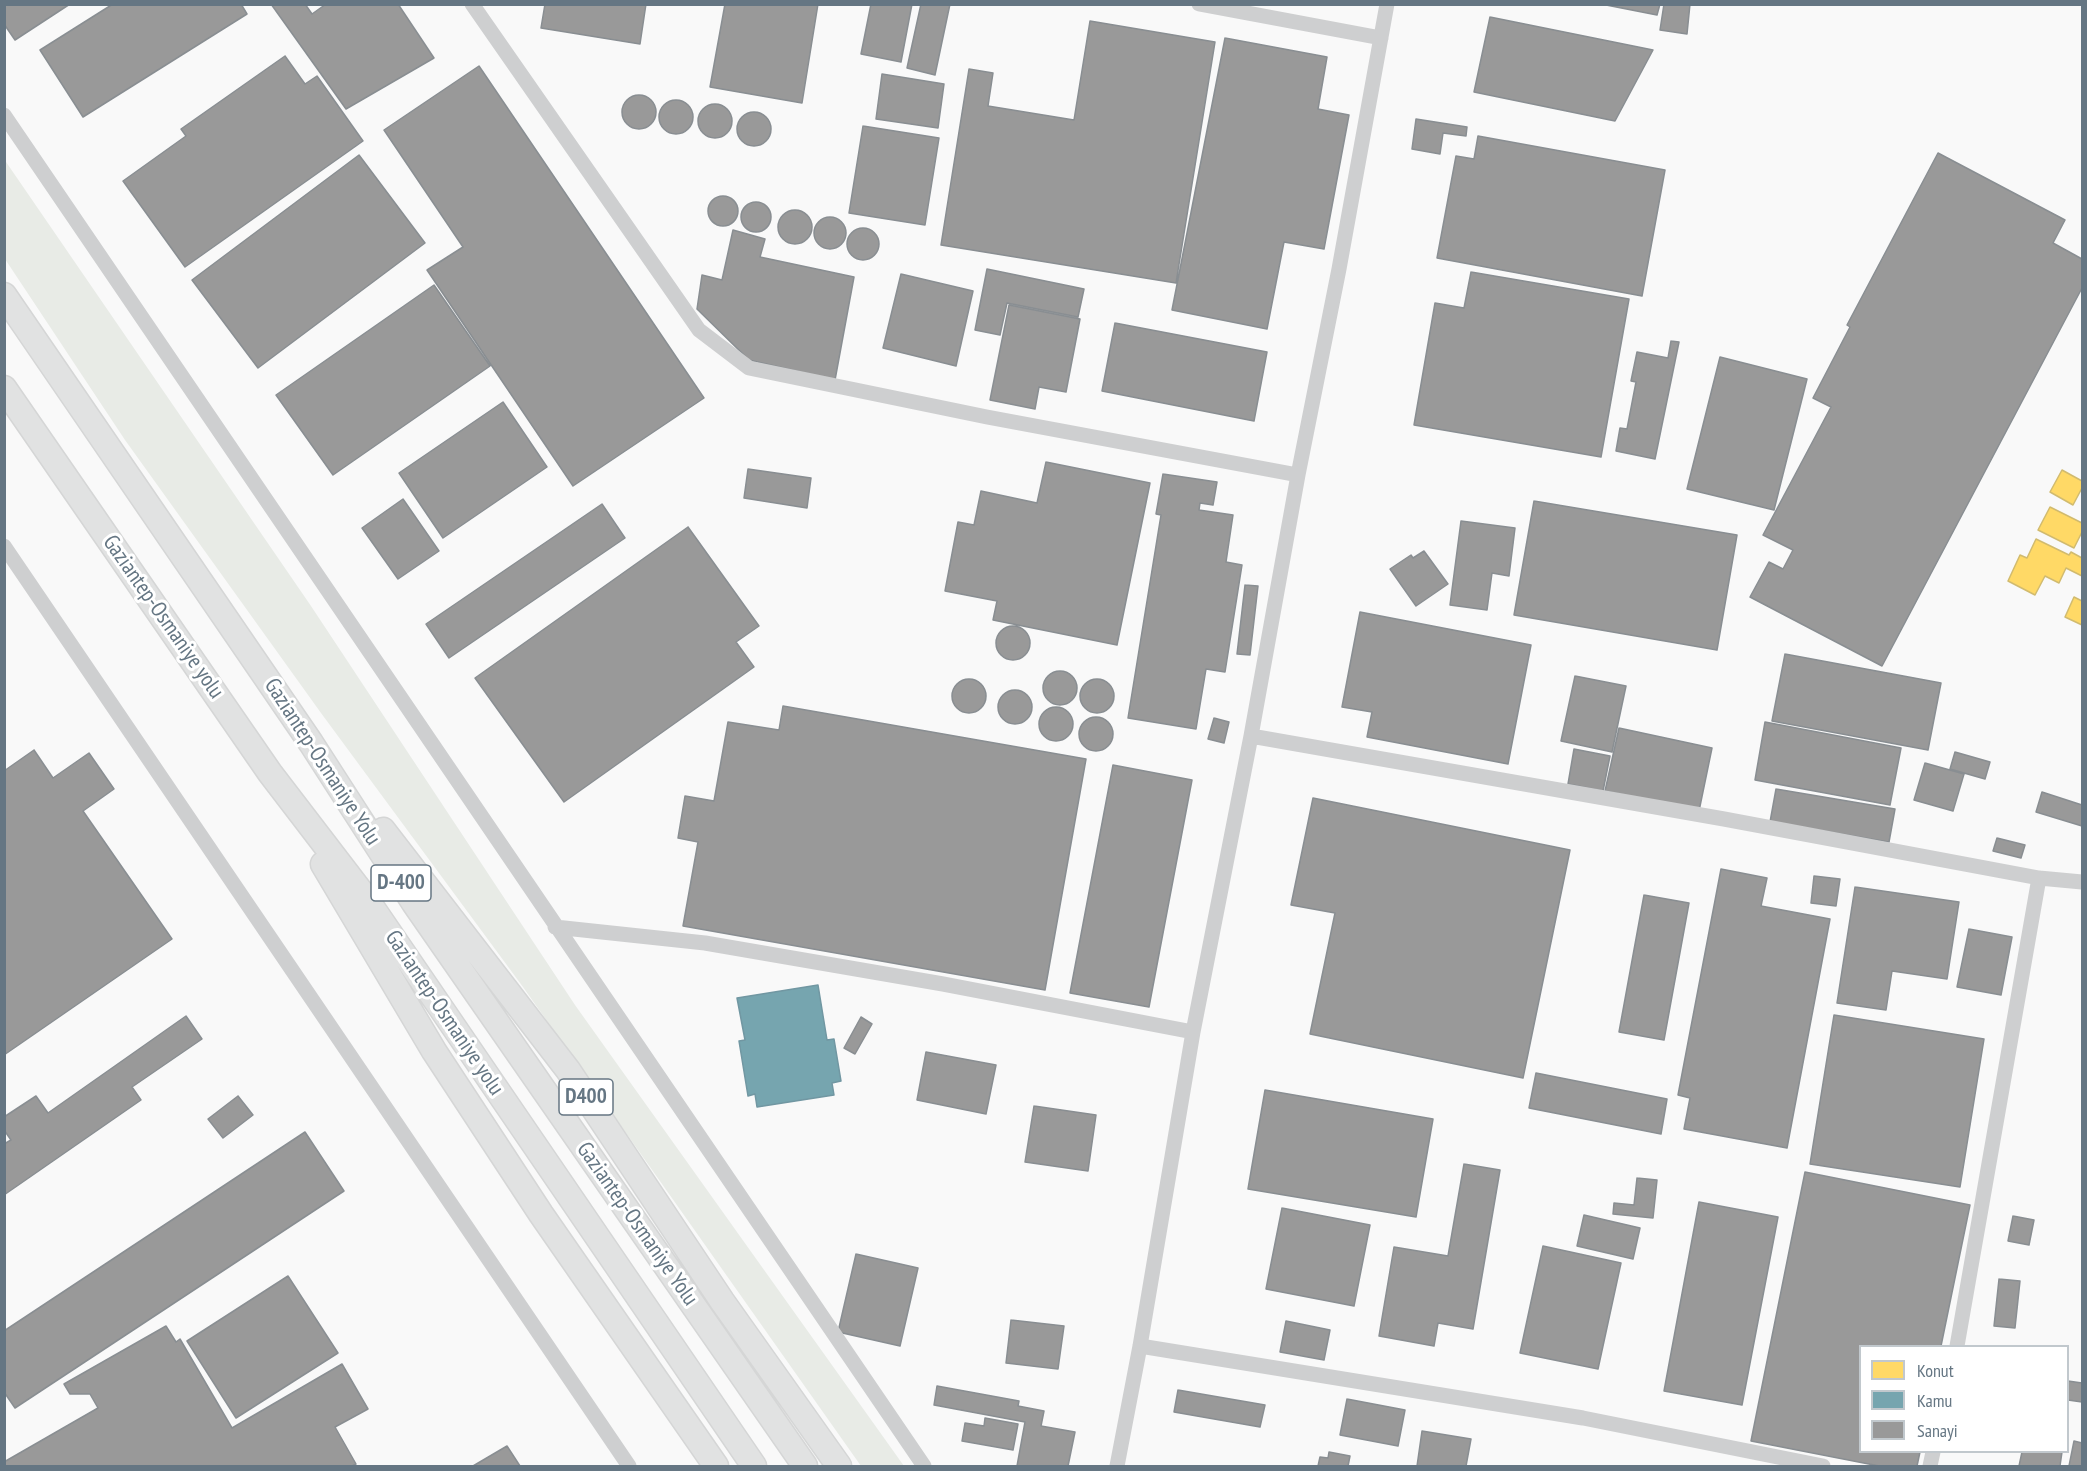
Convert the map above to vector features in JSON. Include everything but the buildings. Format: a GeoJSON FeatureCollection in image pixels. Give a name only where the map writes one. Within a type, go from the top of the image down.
{"type":"FeatureCollection","features":[{"type":"Feature","properties":{"kind":"highway","name":"Gaziantep-Osmaniye Yolu"},"geometry":{"type":"LineString","coordinates":[[4,295],[311,743],[414,903],[805,1467]]}},
{"type":"Feature","properties":{"kind":"highway","name":"Gaziantep-Osmaniye yolu"},"geometry":{"type":"LineString","coordinates":[[4,387],[270,773],[364,897],[754,1467]]}},
{"type":"Feature","properties":{"kind":"highway","name":"D400"},"geometry":{"type":"LineString","coordinates":[[311,743],[410,863],[568,1070],[722,1301],[839,1467]]}},
{"type":"Feature","properties":{"kind":"highway"},"geometry":{"type":"LineString","coordinates":[[270,773],[434,1051],[548,1223],[716,1467]]}},
{"type":"Feature","properties":{"kind":"street"},"geometry":{"type":"LineString","coordinates":[[472,4],[699,330],[749,368],[987,417],[1298,475]]}},
{"type":"Feature","properties":{"kind":"street"},"geometry":{"type":"LineString","coordinates":[[1200,4],[1381,38]]}},
{"type":"Feature","properties":{"kind":"street"},"geometry":{"type":"LineString","coordinates":[[1117,1467],[1140,1346],[1193,1032],[1251,736],[1387,4]]}},
{"type":"Feature","properties":{"kind":"street"},"geometry":{"type":"LineString","coordinates":[[4,115],[924,1467]]}},
{"type":"Feature","properties":{"kind":"street"},"geometry":{"type":"LineString","coordinates":[[4,546],[628,1467]]}},
{"type":"Feature","properties":{"kind":"street"},"geometry":{"type":"LineString","coordinates":[[1251,736],[1724,819],[2039,878],[2082,882]]}},
{"type":"Feature","properties":{"kind":"street"},"geometry":{"type":"LineString","coordinates":[[1957,1345],[2039,878]]}},
{"type":"Feature","properties":{"kind":"street"},"geometry":{"type":"LineString","coordinates":[[555,927],[705,943],[954,986],[1193,1032]]}},
{"type":"Feature","properties":{"kind":"street"},"geometry":{"type":"LineString","coordinates":[[1140,1346],[1583,1418],[1823,1467]]}},
{"type":"Feature","properties":{"kind":"shaded area"},"geometry":{"type":"Polygon","coordinates":[[[4,159],[311,606],[575,1005],[904,1466],[861,1466],[523,987],[321,713],[125,440],[5,259],[4,159]]]}}]}
